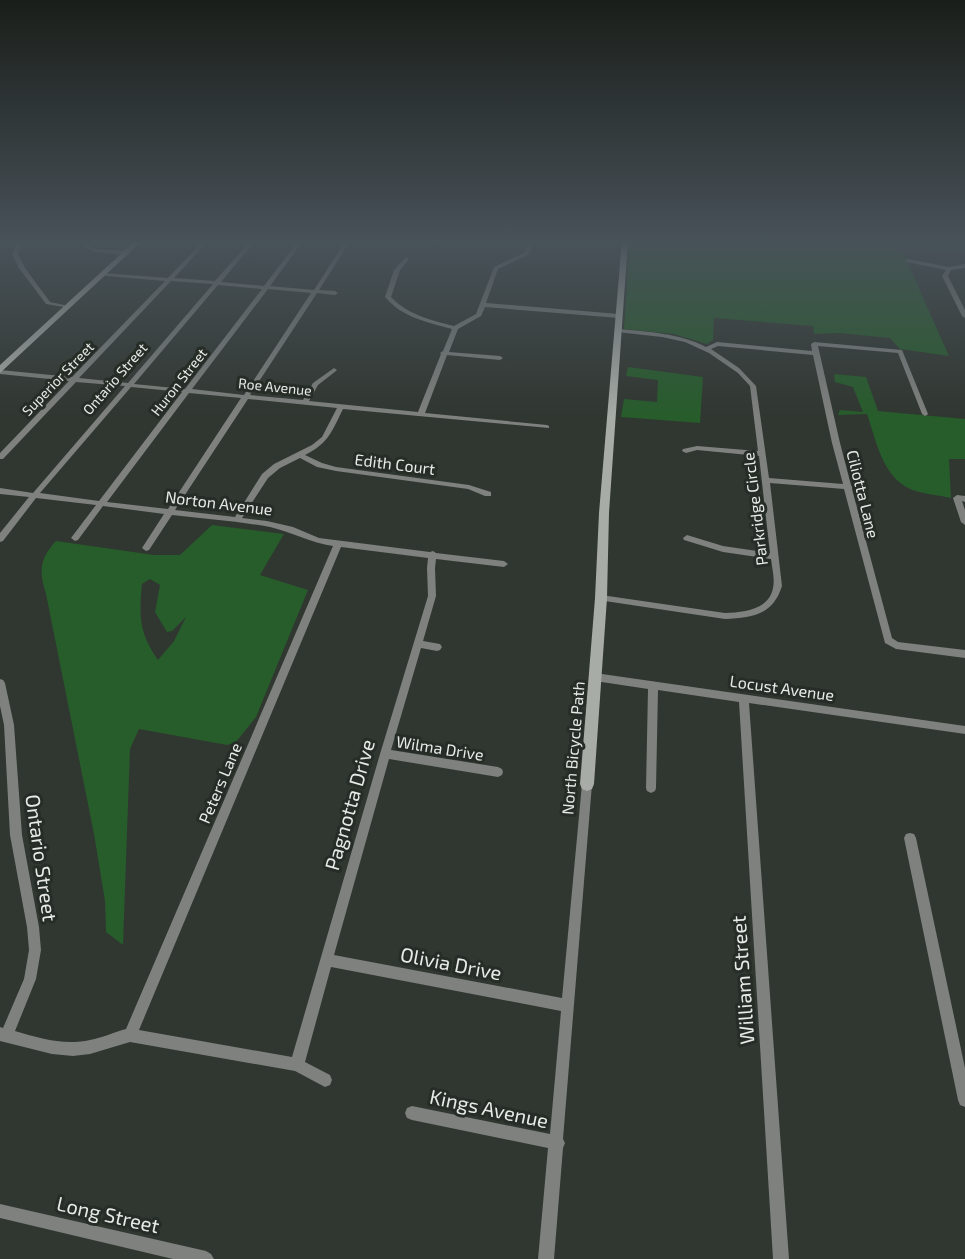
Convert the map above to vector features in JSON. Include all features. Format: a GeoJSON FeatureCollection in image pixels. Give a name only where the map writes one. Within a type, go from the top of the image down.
{"type":"FeatureCollection","features":[{"type":"Feature","properties":{"kind":"street"},"geometry":{"type":"LineString","coordinates":[[45,299],[48,303],[68,307]]}},
{"type":"Feature","properties":{"kind":"street"},"geometry":{"type":"LineString","coordinates":[[0,371],[77,299]]}},
{"type":"Feature","properties":{"kind":"street","name":"Superior Street"},"geometry":{"type":"LineString","coordinates":[[0,457],[151,299]]}},
{"type":"Feature","properties":{"kind":"street","name":"Ontario Street"},"geometry":{"type":"LineString","coordinates":[[0,539],[34,496],[205,299]]}},
{"type":"Feature","properties":{"kind":"street","name":"Huron Street"},"geometry":{"type":"LineString","coordinates":[[75,538],[258,299]]}},
{"type":"Feature","properties":{"kind":"street"},"geometry":{"type":"LineString","coordinates":[[146,548],[311,299]]}},
{"type":"Feature","properties":{"kind":"street"},"geometry":{"type":"LineString","coordinates":[[389,299],[395,307],[404,313],[455,328]]}},
{"type":"Feature","properties":{"kind":"street"},"geometry":{"type":"LineString","coordinates":[[421,414],[443,353],[455,328],[479,315],[486,299]]}},
{"type":"Feature","properties":{"kind":"street","name":"North Bicycle Path"},"geometry":{"type":"LineString","coordinates":[[546,1259],[558,1143],[596,676],[603,513],[620,299]]}},
{"type":"Feature","properties":{"kind":"street"},"geometry":{"type":"LineString","coordinates":[[956,299],[965,316]]}},
{"type":"Feature","properties":{"kind":"street"},"geometry":{"type":"LineString","coordinates":[[484,305],[619,316]]}},
{"type":"Feature","properties":{"kind":"street","name":"Parkridge Circle"},"geometry":{"type":"LineString","coordinates":[[601,598],[725,616],[755,613],[771,603],[778,586],[753,386],[742,373],[708,348],[678,337],[619,331]]}},
{"type":"Feature","properties":{"kind":"street"},"geometry":{"type":"LineString","coordinates":[[708,348],[717,344],[816,353]]}},
{"type":"Feature","properties":{"kind":"street","name":"Ciliotta Lane"},"geometry":{"type":"LineString","coordinates":[[925,414],[900,351],[814,344],[888,640],[896,645],[965,654]]}},
{"type":"Feature","properties":{"kind":"street"},"geometry":{"type":"LineString","coordinates":[[443,353],[500,358]]}},
{"type":"Feature","properties":{"kind":"street"},"geometry":{"type":"LineString","coordinates":[[304,402],[315,384],[334,370]]}},
{"type":"Feature","properties":{"kind":"street","name":"Roe Avenue"},"geometry":{"type":"LineString","coordinates":[[0,371],[547,427]]}},
{"type":"Feature","properties":{"kind":"street"},"geometry":{"type":"LineString","coordinates":[[237,520],[265,476],[277,466],[300,455],[325,438],[341,406]]}},
{"type":"Feature","properties":{"kind":"street"},"geometry":{"type":"LineString","coordinates":[[686,451],[697,448],[763,454]]}},
{"type":"Feature","properties":{"kind":"street","name":"Edith Court"},"geometry":{"type":"LineString","coordinates":[[300,455],[336,470],[469,487],[488,494]]}},
{"type":"Feature","properties":{"kind":"street"},"geometry":{"type":"LineString","coordinates":[[766,480],[849,487]]}},
{"type":"Feature","properties":{"kind":"street","name":"Norton Avenue"},"geometry":{"type":"LineString","coordinates":[[0,491],[282,526],[309,538],[338,544],[504,564]]}},
{"type":"Feature","properties":{"kind":"street"},"geometry":{"type":"LineString","coordinates":[[961,498],[965,522]]}},
{"type":"Feature","properties":{"kind":"street"},"geometry":{"type":"LineString","coordinates":[[687,538],[723,549],[774,556]]}},
{"type":"Feature","properties":{"kind":"street","name":"Peters Lane"},"geometry":{"type":"LineString","coordinates":[[130,1035],[338,544]]}},
{"type":"Feature","properties":{"kind":"street","name":"Pagnotta Drive"},"geometry":{"type":"LineString","coordinates":[[297,1065],[432,596],[433,554]]}},
{"type":"Feature","properties":{"kind":"street"},"geometry":{"type":"LineString","coordinates":[[417,644],[437,647]]}},
{"type":"Feature","properties":{"kind":"street","name":"Locust Avenue"},"geometry":{"type":"LineString","coordinates":[[596,676],[965,730]]}},
{"type":"Feature","properties":{"kind":"street","name":"Ontario Street"},"geometry":{"type":"LineString","coordinates":[[0,683],[9,725],[16,835],[33,927],[34,950],[30,979],[4,1034]]}},
{"type":"Feature","properties":{"kind":"street"},"geometry":{"type":"LineString","coordinates":[[651,788],[653,685]]}},
{"type":"Feature","properties":{"kind":"street","name":"William Street"},"geometry":{"type":"LineString","coordinates":[[744,698],[782,1259]]}},
{"type":"Feature","properties":{"kind":"street","name":"Wilma Drive"},"geometry":{"type":"LineString","coordinates":[[385,754],[494,771]]}},
{"type":"Feature","properties":{"kind":"street"},"geometry":{"type":"LineString","coordinates":[[910,838],[965,1100]]}},
{"type":"Feature","properties":{"kind":"street","name":"Olivia Drive"},"geometry":{"type":"LineString","coordinates":[[328,960],[568,1006]]}},
{"type":"Feature","properties":{"kind":"street"},"geometry":{"type":"LineString","coordinates":[[4,1034],[60,1049],[86,1048],[118,1036],[130,1035],[297,1065],[326,1080]]}},
{"type":"Feature","properties":{"kind":"street","name":"Kings Avenue"},"geometry":{"type":"LineString","coordinates":[[412,1113],[558,1143]]}},
{"type":"Feature","properties":{"kind":"street","name":"Long Street"},"geometry":{"type":"LineString","coordinates":[[0,1211],[206,1259]]}},
{"type":"Feature","properties":{"kind":"green space"},"geometry":{"type":"Polygon","coordinates":[[[626,299],[924,299],[949,356],[900,349],[890,338],[839,333],[814,334],[813,326],[714,318],[713,340],[707,344],[674,334],[624,329],[626,299]]]}},
{"type":"Feature","properties":{"kind":"green space"},"geometry":{"type":"Polygon","coordinates":[[[628,367],[703,377],[700,423],[621,417],[624,399],[657,402],[658,380],[626,376],[628,367]]]}},
{"type":"Feature","properties":{"kind":"green space"},"geometry":{"type":"Polygon","coordinates":[[[834,374],[866,377],[878,411],[965,419],[965,459],[949,459],[951,498],[910,489],[900,483],[881,456],[867,414],[838,415],[840,410],[863,412],[853,387],[835,382],[834,374]]]}},
{"type":"Feature","properties":{"kind":"green space"},"geometry":{"type":"Polygon","coordinates":[[[212,525],[284,534],[260,575],[308,590],[256,717],[236,742],[227,745],[139,729],[130,749],[123,945],[106,932],[105,901],[94,834],[42,579],[42,566],[46,554],[56,541],[154,555],[180,555],[212,525]],[[150,579],[142,584],[141,606],[144,633],[158,660],[174,641],[186,617],[172,631],[167,632],[155,612],[160,585],[150,579]]]}}]}
